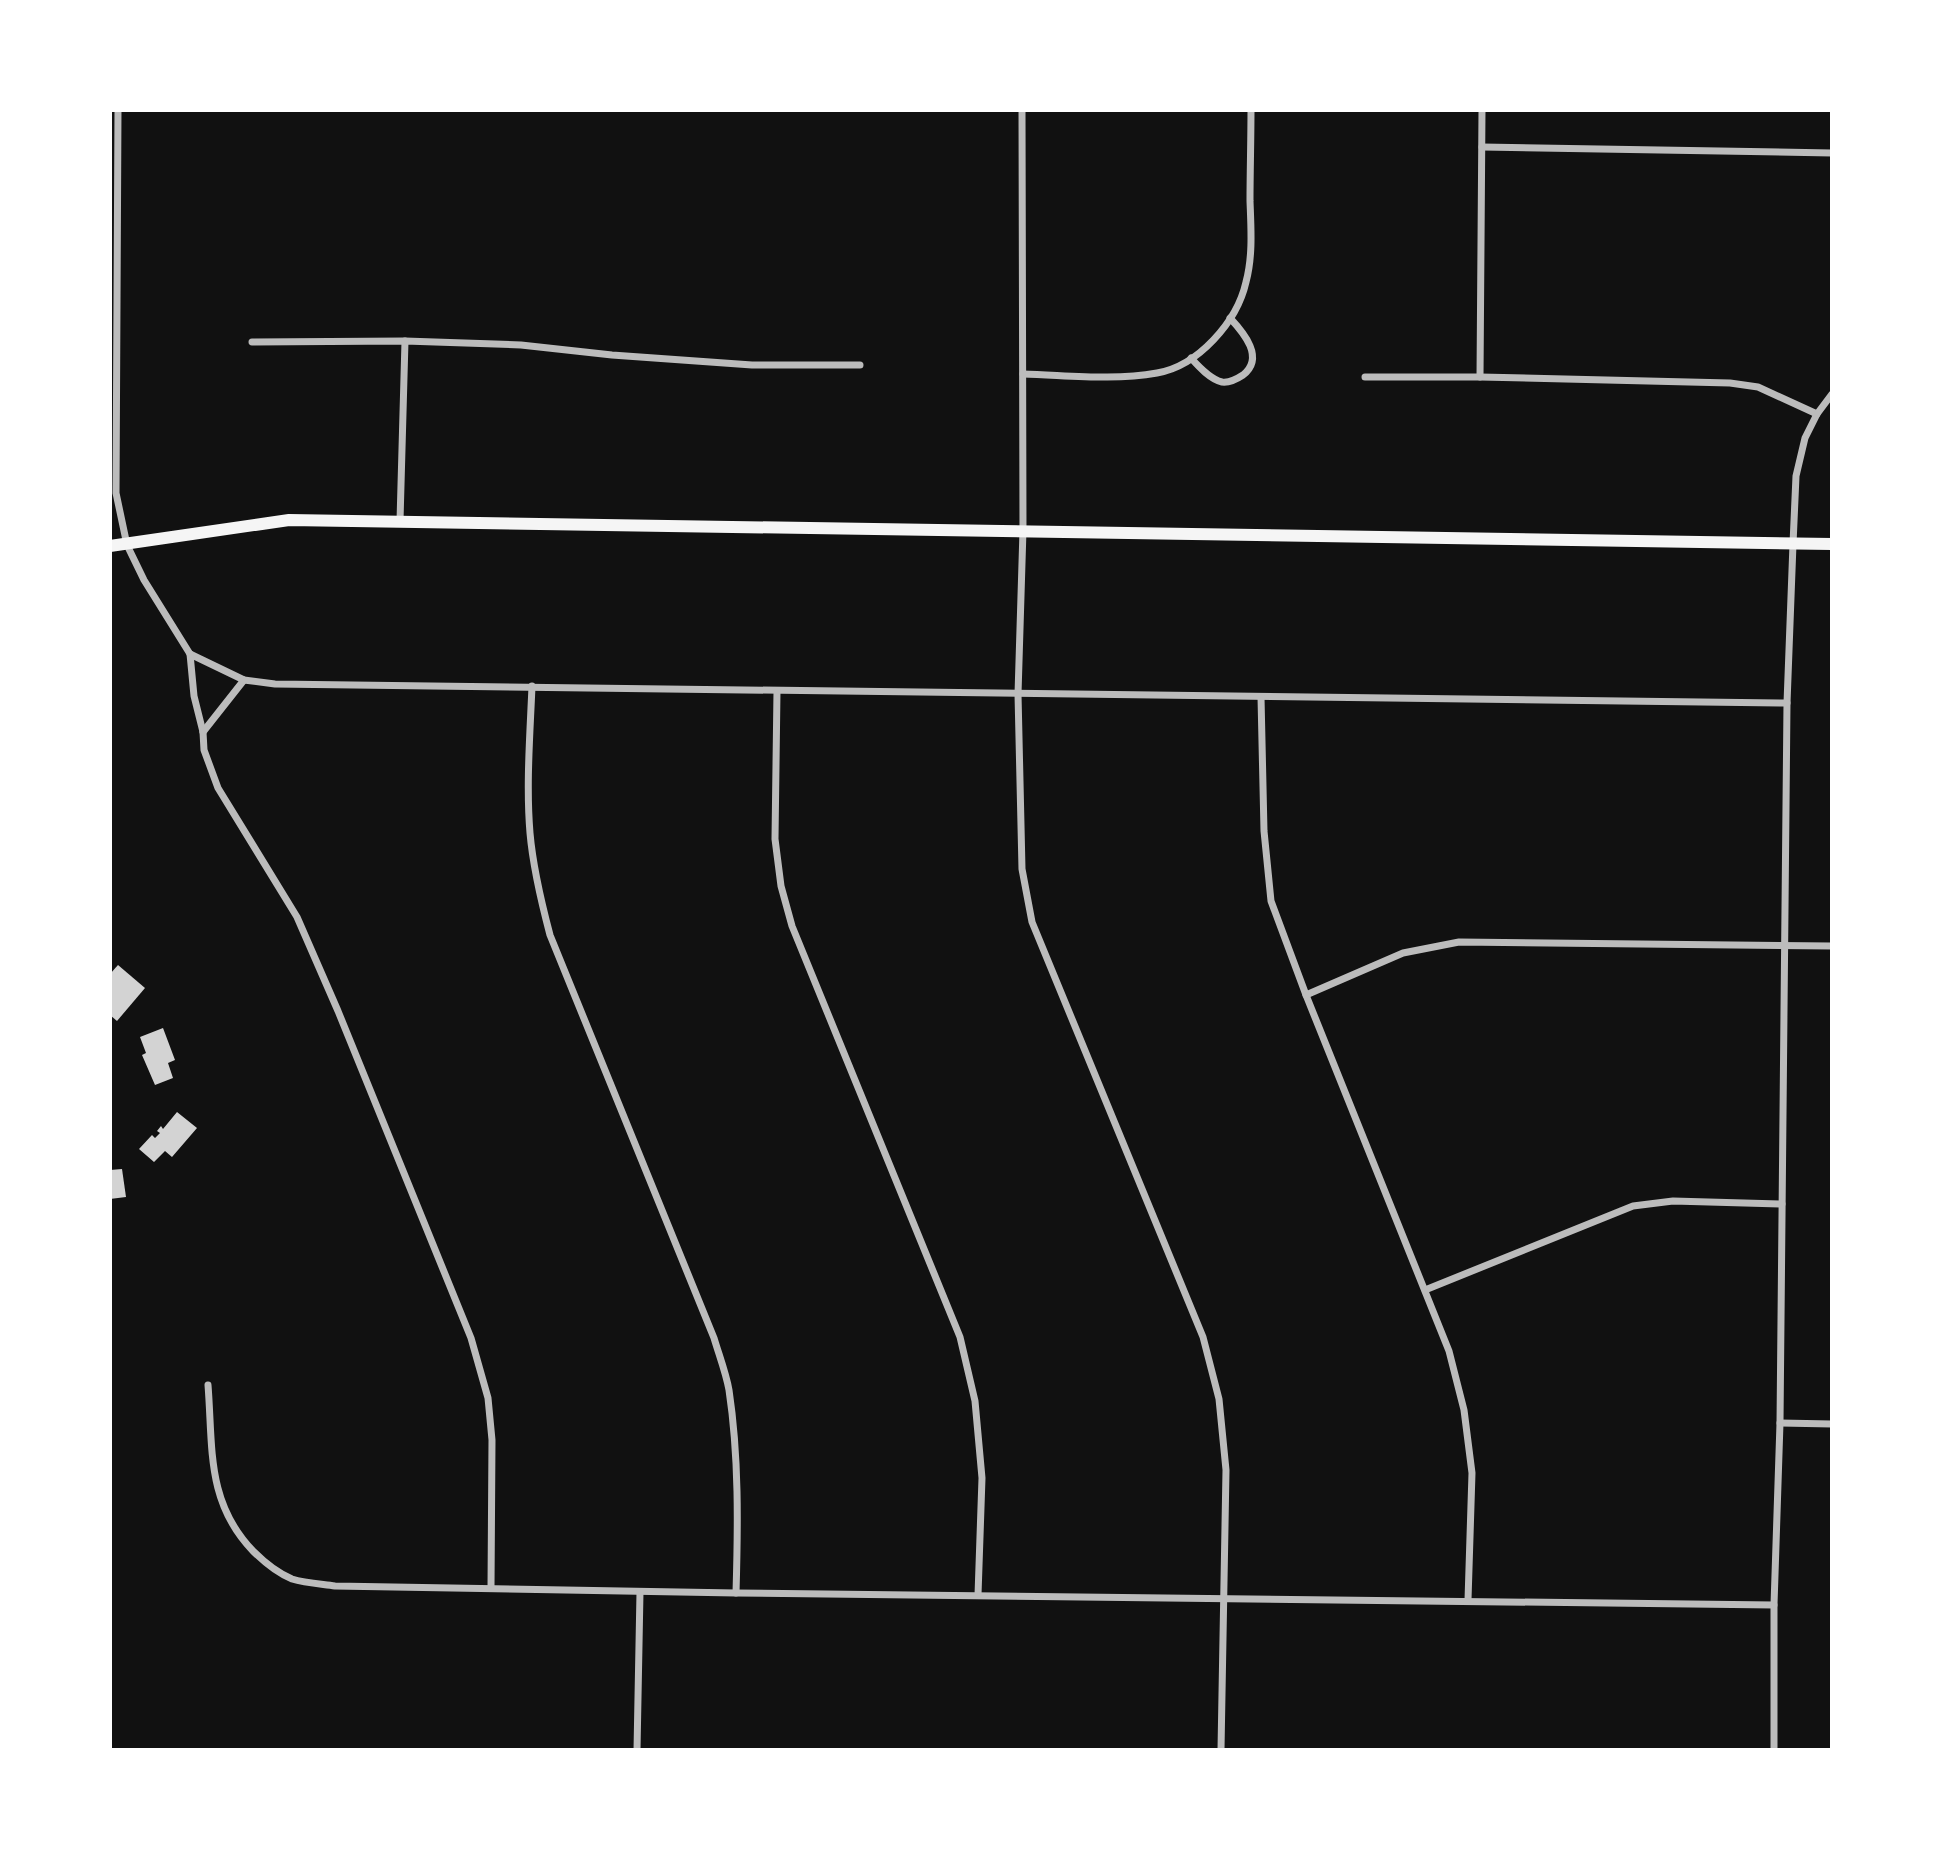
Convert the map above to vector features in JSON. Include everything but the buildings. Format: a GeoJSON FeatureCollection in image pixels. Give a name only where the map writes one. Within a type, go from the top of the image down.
{"type":"FeatureCollection","features":[{"type":"Feature","properties":{"kind":"main road"},"geometry":{"type":"LineString","coordinates":[[110,546],[289,520],[1832,544]]}},
{"type":"Feature","properties":{"kind":"street"},"geometry":{"type":"LineString","coordinates":[[118,110],[114,218],[116,493],[127,545],[144,580],[190,654],[194,696],[203,733],[204,750],[218,788],[302,929],[471,1338],[488,1398],[492,1440],[491,1588]]}},
{"type":"Feature","properties":{"kind":"street"},"geometry":{"type":"LineString","coordinates":[[1022,110],[1023,530],[1018,694],[1022,869],[1032,922],[1203,1337],[1219,1399],[1226,1470],[1222,1750]]}},
{"type":"Feature","properties":{"kind":"street"},"geometry":{"type":"LineString","coordinates":[[1023,374],[1128,377],[1160,373],[1191,358],[1219,334],[1230,318],[1246,282],[1251,244],[1251,110]]}},
{"type":"Feature","properties":{"kind":"street"},"geometry":{"type":"LineString","coordinates":[[1480,377],[1482,110]]}},
{"type":"Feature","properties":{"kind":"street"},"geometry":{"type":"LineString","coordinates":[[1482,147],[1832,153]]}},
{"type":"Feature","properties":{"kind":"street"},"geometry":{"type":"LineString","coordinates":[[1191,358],[1205,373],[1222,382],[1235,381],[1247,372],[1254,359],[1251,346],[1230,318]]}},
{"type":"Feature","properties":{"kind":"street"},"geometry":{"type":"LineString","coordinates":[[252,342],[405,341],[521,345],[612,355],[752,365],[860,365]]}},
{"type":"Feature","properties":{"kind":"street"},"geometry":{"type":"LineString","coordinates":[[400,521],[405,341]]}},
{"type":"Feature","properties":{"kind":"street"},"geometry":{"type":"LineString","coordinates":[[1365,377],[1730,383],[1758,387],[1817,414]]}},
{"type":"Feature","properties":{"kind":"street"},"geometry":{"type":"LineString","coordinates":[[1774,1750],[1787,703],[1793,544],[1796,476],[1805,438],[1817,414],[1832,394]]}},
{"type":"Feature","properties":{"kind":"street"},"geometry":{"type":"LineString","coordinates":[[190,654],[244,680],[275,684],[1787,703]]}},
{"type":"Feature","properties":{"kind":"street"},"geometry":{"type":"LineString","coordinates":[[203,733],[244,680]]}},
{"type":"Feature","properties":{"kind":"street"},"geometry":{"type":"LineString","coordinates":[[532,686],[528,791],[536,880],[550,934],[714,1338],[728,1387],[735,1446],[738,1512],[736,1593]]}},
{"type":"Feature","properties":{"kind":"street"},"geometry":{"type":"LineString","coordinates":[[776,691],[775,839],[781,886],[792,926],[960,1337],[975,1401],[982,1478],[978,1595]]}},
{"type":"Feature","properties":{"kind":"street"},"geometry":{"type":"LineString","coordinates":[[1261,697],[1264,831],[1271,901],[1449,1351],[1464,1410],[1472,1473],[1468,1600]]}},
{"type":"Feature","properties":{"kind":"street"},"geometry":{"type":"LineString","coordinates":[[1306,995],[1402,953],[1460,943],[1832,946]]}},
{"type":"Feature","properties":{"kind":"street"},"geometry":{"type":"LineString","coordinates":[[1425,1290],[1633,1206],[1673,1201],[1782,1204]]}},
{"type":"Feature","properties":{"kind":"street"},"geometry":{"type":"LineString","coordinates":[[208,1385],[215,1479],[223,1510],[242,1539],[265,1563],[292,1578],[335,1586],[1774,1605]]}},
{"type":"Feature","properties":{"kind":"street"},"geometry":{"type":"LineString","coordinates":[[1780,1423],[1832,1424]]}},
{"type":"Feature","properties":{"kind":"street"},"geometry":{"type":"LineString","coordinates":[[637,1750],[640,1592]]}}]}
